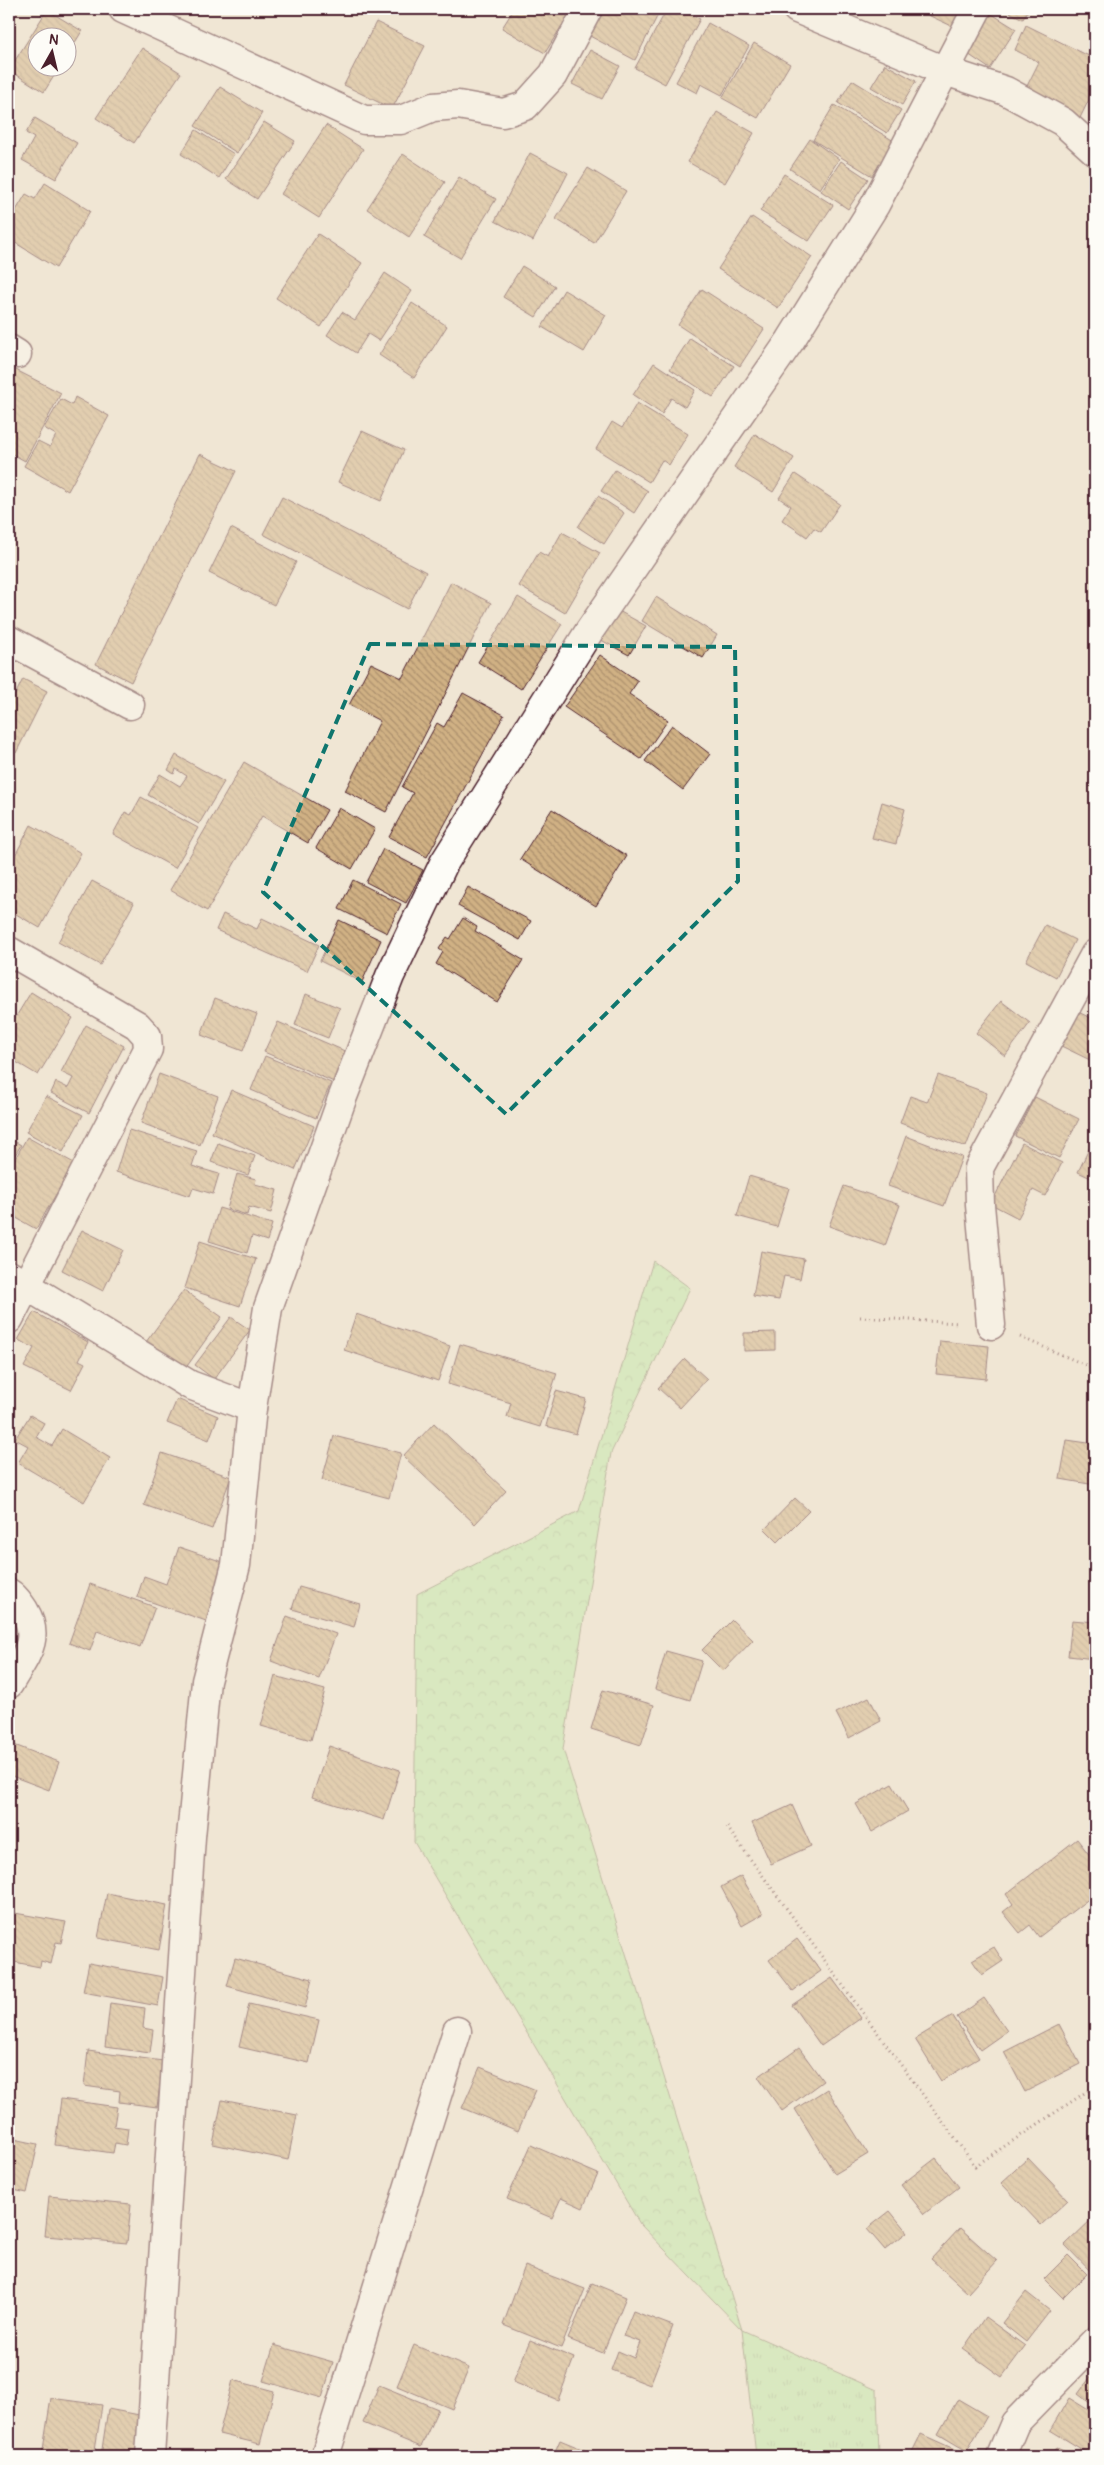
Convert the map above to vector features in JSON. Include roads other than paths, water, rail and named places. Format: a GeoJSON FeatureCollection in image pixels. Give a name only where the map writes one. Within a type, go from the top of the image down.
{"type":"FeatureCollection","features":[{"type":"Feature","properties":{"kind":"street"},"geometry":{"type":"LineString","coordinates":[[123,9],[364,120],[401,120],[433,107],[458,105],[503,113],[525,106],[553,75],[588,9]]}},
{"type":"Feature","properties":{"kind":"street"},"geometry":{"type":"LineString","coordinates":[[797,9],[945,71],[1006,91],[1063,122],[1095,151]]}},
{"type":"Feature","properties":{"kind":"street"},"geometry":{"type":"LineString","coordinates":[[150,2456],[190,1837],[206,1681],[236,1565],[252,1408],[268,1308],[342,1099],[390,976],[444,863],[590,630],[790,341],[876,204],[977,9]]}},
{"type":"Feature","properties":{"kind":"street"},"geometry":{"type":"LineString","coordinates":[[9,640],[130,705]]}},
{"type":"Feature","properties":{"kind":"street"},"geometry":{"type":"LineString","coordinates":[[9,951],[137,1025],[147,1036],[148,1049],[17,1280],[9,1319]]}},
{"type":"Feature","properties":{"kind":"street"},"geometry":{"type":"LineString","coordinates":[[991,1325],[980,1205],[979,1168],[1095,954]]}},
{"type":"Feature","properties":{"kind":"street"},"geometry":{"type":"LineString","coordinates":[[17,1280],[190,1385],[252,1408]]}},
{"type":"Feature","properties":{"kind":"street"},"geometry":{"type":"LineString","coordinates":[[9,1593],[16,1597],[31,1623],[32,1644],[9,1684]]}},
{"type":"Feature","properties":{"kind":"street"},"geometry":{"type":"LineString","coordinates":[[325,2456],[457,2031]]}},
{"type":"Feature","properties":{"kind":"street"},"geometry":{"type":"LineString","coordinates":[[1001,2456],[1015,2423],[1095,2341]]}}]}
